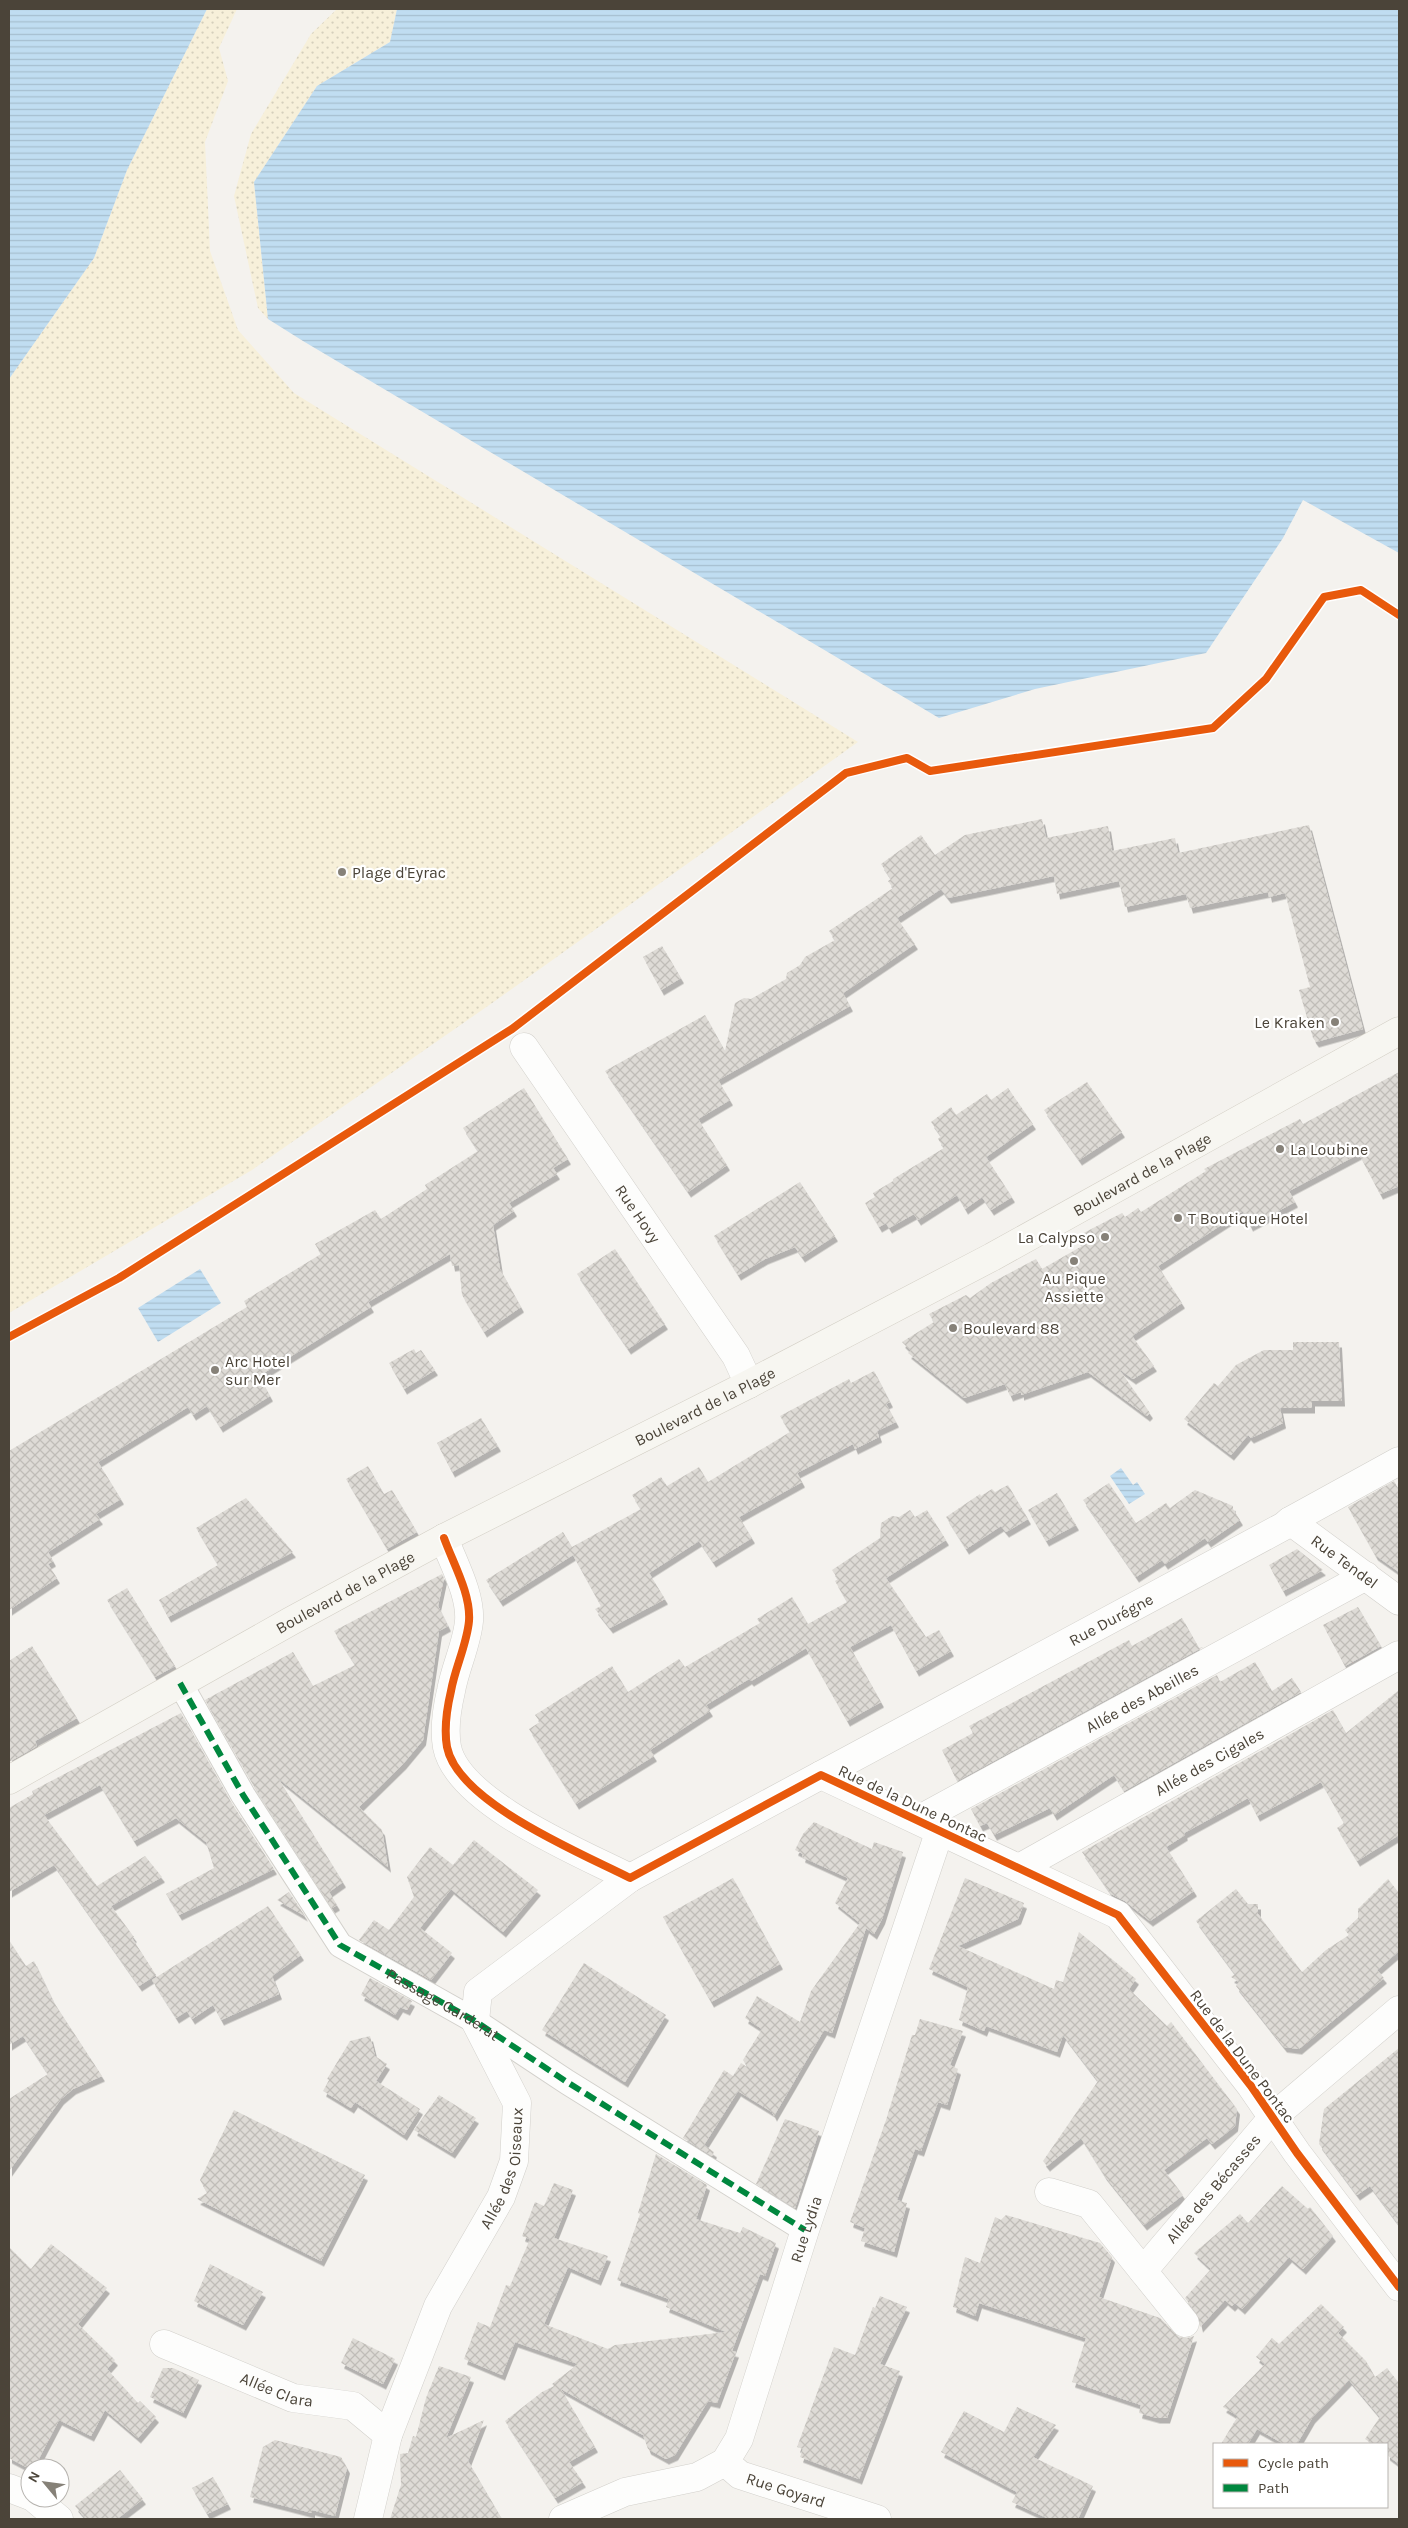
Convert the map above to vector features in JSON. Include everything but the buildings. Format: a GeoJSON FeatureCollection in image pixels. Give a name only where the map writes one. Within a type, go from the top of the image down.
{"type":"FeatureCollection","features":[{"type":"Feature","properties":{"kind":"main road","name":"Boulevard de la Plage"},"geometry":{"type":"LineString","coordinates":[[9,1780],[180,1683],[444,1538],[749,1384],[1091,1203],[1399,1031]]}},
{"type":"Feature","properties":{"kind":"street","name":"Rue Hovy"},"geometry":{"type":"LineString","coordinates":[[524,1047],[736,1356],[749,1384]]}},
{"type":"Feature","properties":{"kind":"street","name":"Rue Durégne"},"geometry":{"type":"LineString","coordinates":[[821,1775],[1284,1526],[1399,1461]]}},
{"type":"Feature","properties":{"kind":"street","name":"Rue Tendel"},"geometry":{"type":"LineString","coordinates":[[1290,1521],[1399,1601]]}},
{"type":"Feature","properties":{"kind":"street"},"geometry":{"type":"LineString","coordinates":[[444,1538],[467,1603],[468,1621],[451,1690],[447,1717],[447,1748],[457,1770],[478,1792],[509,1816],[630,1878],[478,1992],[475,2021]]}},
{"type":"Feature","properties":{"kind":"street","name":"Allée des Abeilles"},"geometry":{"type":"LineString","coordinates":[[929,1825],[1366,1576]]}},
{"type":"Feature","properties":{"kind":"street","name":"Allée des Cigales"},"geometry":{"type":"LineString","coordinates":[[1019,1868],[1399,1655]]}},
{"type":"Feature","properties":{"kind":"street","name":"Passage Garderat"},"geometry":{"type":"LineString","coordinates":[[180,1683],[243,1795],[340,1945],[475,2021],[568,2082],[805,2230]]}},
{"type":"Feature","properties":{"kind":"street","name":"Rue de la Dune Pontac"},"geometry":{"type":"LineString","coordinates":[[630,1878],[821,1775],[1118,1915],[1273,2117],[1399,2286]]}},
{"type":"Feature","properties":{"kind":"street","name":"Rue Lydia"},"geometry":{"type":"LineString","coordinates":[[725,2462],[739,2439],[929,1825]]}},
{"type":"Feature","properties":{"kind":"street","name":"Allée des Bécasses"},"geometry":{"type":"LineString","coordinates":[[1143,2271],[1273,2117],[1399,2010]]}},
{"type":"Feature","properties":{"kind":"street","name":"Allée des Oiseaux"},"geometry":{"type":"LineString","coordinates":[[368,2519],[388,2435],[438,2306],[501,2196],[514,2161],[517,2103],[475,2021]]}},
{"type":"Feature","properties":{"kind":"street"},"geometry":{"type":"LineString","coordinates":[[1049,2192],[1089,2204],[1185,2323]]}},
{"type":"Feature","properties":{"kind":"street","name":"Allée Clara"},"geometry":{"type":"LineString","coordinates":[[164,2344],[292,2398],[353,2406],[388,2435]]}},
{"type":"Feature","properties":{"kind":"street"},"geometry":{"type":"LineString","coordinates":[[563,2519],[625,2492],[697,2477],[725,2462]]}},
{"type":"Feature","properties":{"kind":"street","name":"Rue Goyard"},"geometry":{"type":"LineString","coordinates":[[725,2462],[740,2474],[877,2519]]}},
{"type":"Feature","properties":{"kind":"street"},"geometry":{"type":"LineString","coordinates":[[46,2508],[59,2519]]}},
{"type":"Feature","properties":{"kind":"sand","name":"Plage d'Eyrac"},"geometry":{"type":"Polygon","coordinates":[[[207,9],[237,9],[219,48],[228,81],[205,142],[210,251],[238,330],[294,393],[858,742],[495,1001],[252,1170],[9,1313],[9,379],[94,258],[127,170],[207,9]]]}},
{"type":"Feature","properties":{"kind":"sand"},"geometry":{"type":"Polygon","coordinates":[[[337,9],[397,9],[390,42],[317,86],[254,182],[268,319],[258,308],[234,196],[251,134],[311,34],[337,9]]]}},
{"type":"Feature","properties":{"kind":"water"},"geometry":{"type":"Polygon","coordinates":[[[9,9],[207,9],[127,170],[94,258],[9,379],[9,9]]]}},
{"type":"Feature","properties":{"kind":"water"},"geometry":{"type":"Polygon","coordinates":[[[397,9],[1399,9],[1399,553],[1303,500],[1283,538],[1206,653],[1035,689],[939,718],[268,319],[254,182],[317,86],[390,42],[397,9]]]}},
{"type":"Feature","properties":{"kind":"water"},"geometry":{"type":"Polygon","coordinates":[[[200,1269],[221,1303],[158,1342],[138,1308],[200,1269]]]}},
{"type":"Feature","properties":{"kind":"water"},"geometry":{"type":"Polygon","coordinates":[[[1121,1468],[1133,1485],[1137,1482],[1145,1494],[1129,1504],[1110,1476],[1121,1468]]]}},
{"type":"Feature","properties":{"kind":"marked path"},"geometry":{"type":"LineString","coordinates":[[180,1683],[243,1795],[340,1945],[475,2021],[567,2082],[805,2230]]}},
{"type":"Feature","properties":{"kind":"cycle path"},"geometry":{"type":"LineString","coordinates":[[9,1337],[119,1278],[512,1029],[846,773],[907,758],[930,771],[1213,728],[1266,679],[1324,597],[1361,590],[1399,615]]}},
{"type":"Feature","properties":{"kind":"cycle path"},"geometry":{"type":"LineString","coordinates":[[444,1538],[461,1579],[469,1611],[466,1638],[448,1705],[447,1747],[456,1768],[474,1788],[497,1807],[554,1841],[630,1878],[821,1775],[1118,1915],[1251,2086],[1297,2153],[1399,2287]]}},
{"type":"Feature","properties":{"kind":"place","name":"Plage d'Eyrac"},"geometry":{"type":"Point","coordinates":[342,872]}},
{"type":"Feature","properties":{"kind":"place","name":"Le Kraken"},"geometry":{"type":"Point","coordinates":[1335,1022]}},
{"type":"Feature","properties":{"kind":"place","name":"La Loubine"},"geometry":{"type":"Point","coordinates":[1280,1149]}},
{"type":"Feature","properties":{"kind":"place","name":"T Boutique Hotel"},"geometry":{"type":"Point","coordinates":[1178,1218]}},
{"type":"Feature","properties":{"kind":"place","name":"La Calypso"},"geometry":{"type":"Point","coordinates":[1105,1237]}},
{"type":"Feature","properties":{"kind":"place","name":"Au Pique Assiette"},"geometry":{"type":"Point","coordinates":[1074,1261]}},
{"type":"Feature","properties":{"kind":"place","name":"Boulevard 88"},"geometry":{"type":"Point","coordinates":[953,1328]}},
{"type":"Feature","properties":{"kind":"place","name":"Arc Hotel sur Mer"},"geometry":{"type":"Point","coordinates":[215,1370]}}]}
